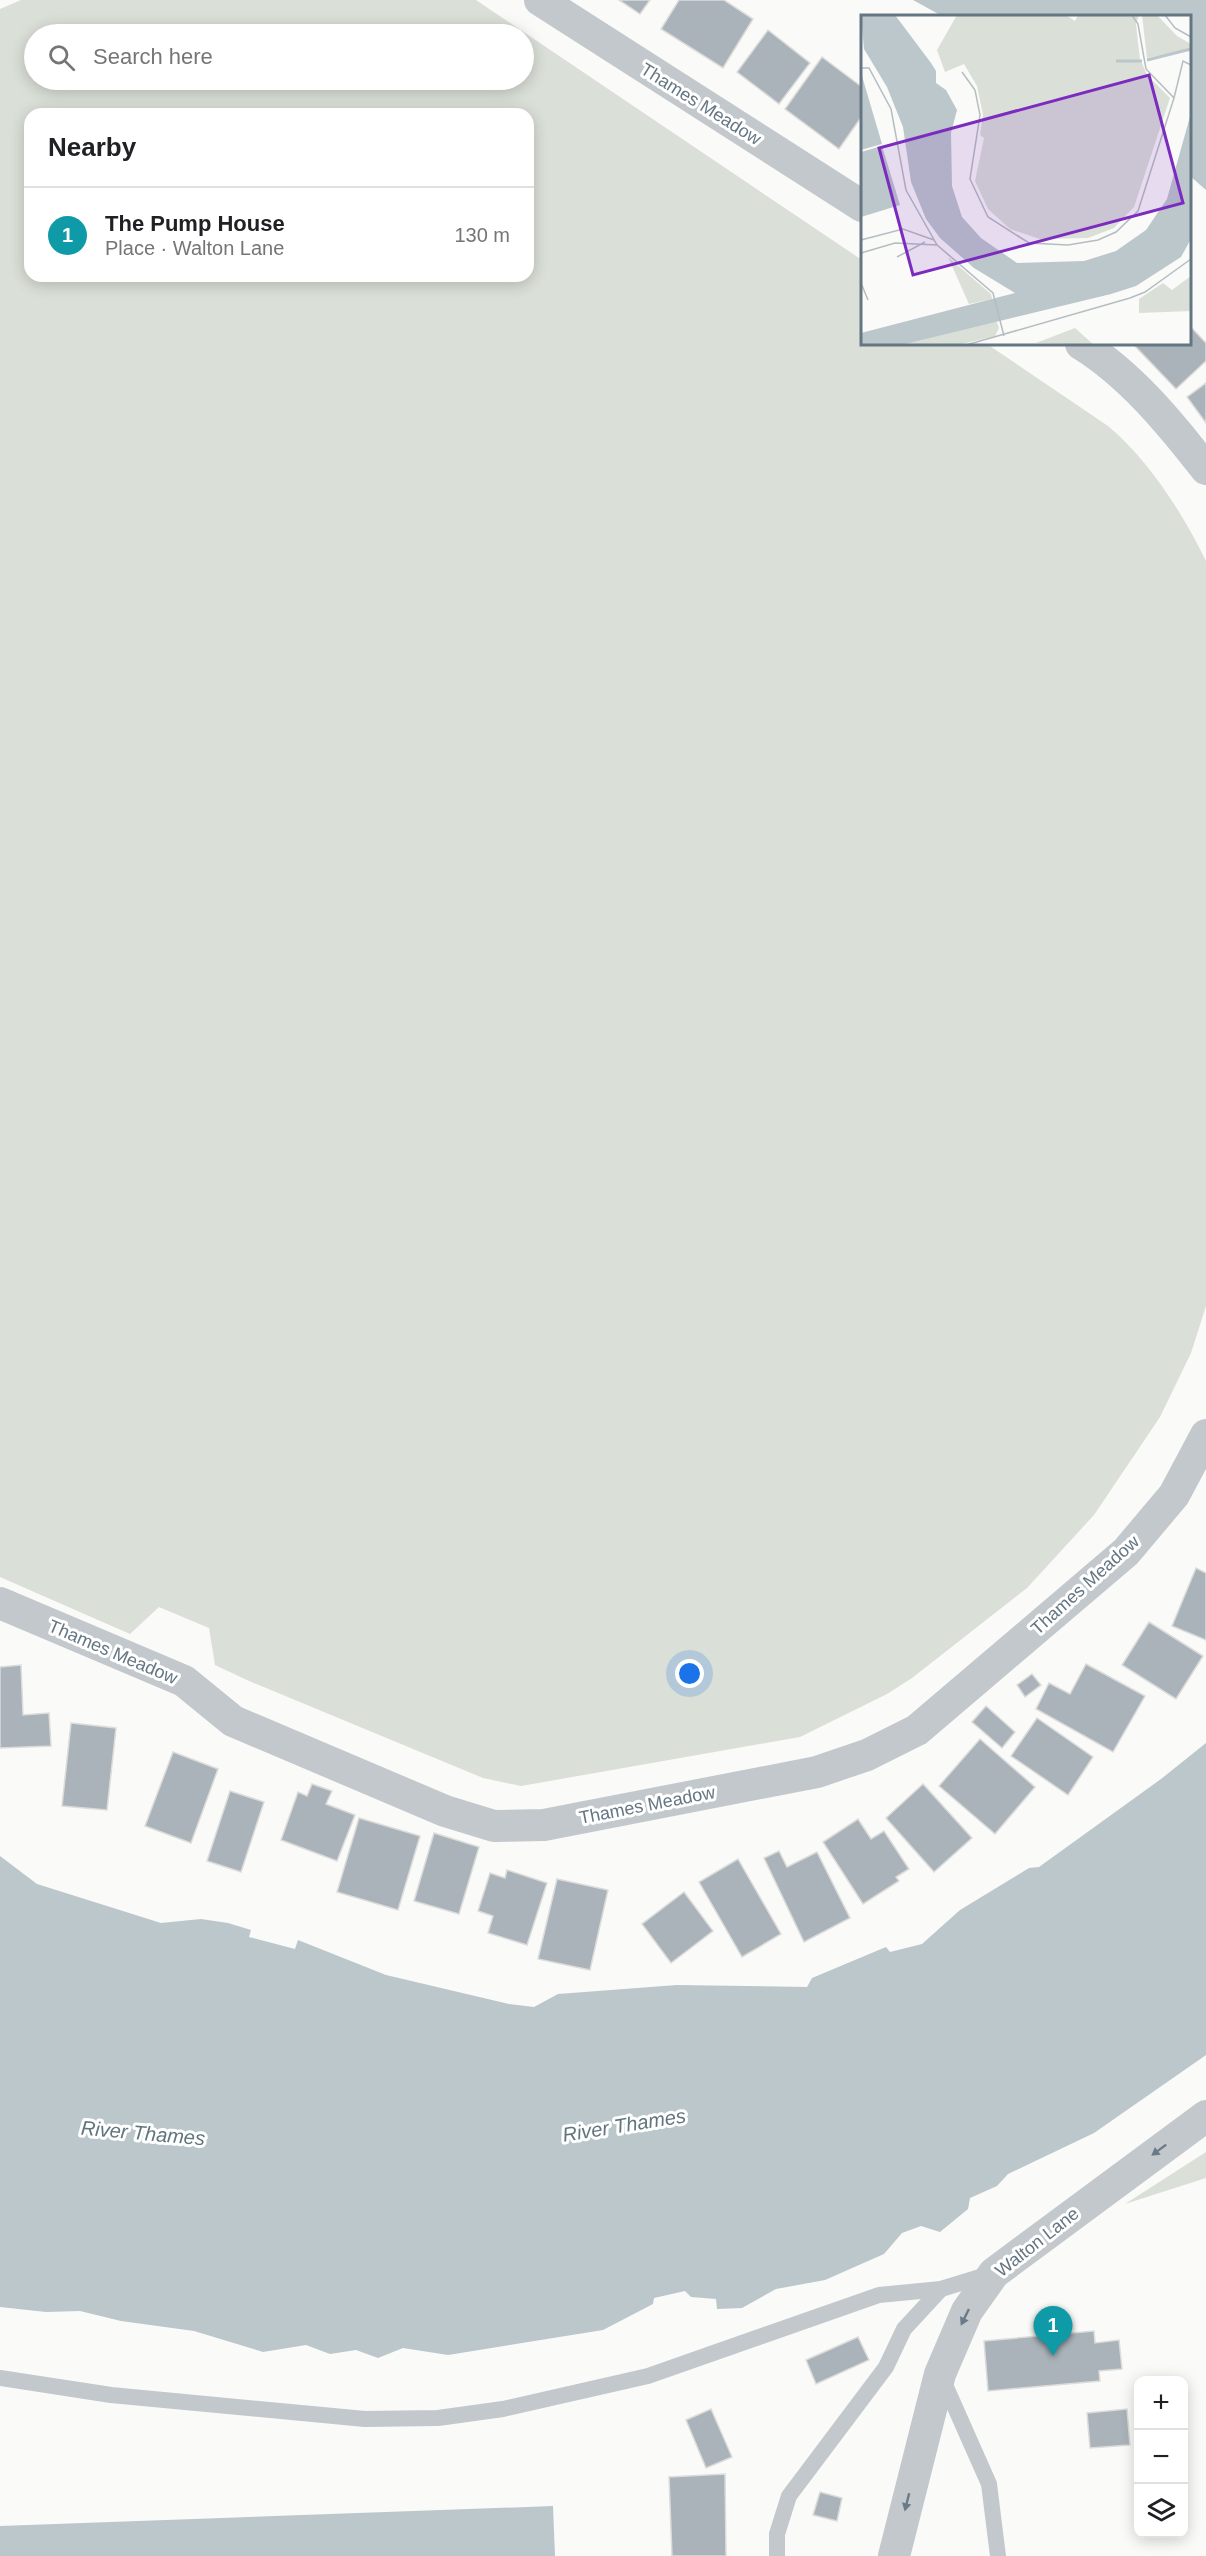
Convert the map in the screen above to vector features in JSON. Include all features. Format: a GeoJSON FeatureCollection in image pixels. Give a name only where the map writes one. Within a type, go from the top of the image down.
{"type":"FeatureCollection","features":[{"type":"Feature","properties":{"kind":"street","name":"Thames Meadow"},"geometry":{"type":"LineString","coordinates":[[540,0],[861,205]]}},
{"type":"Feature","properties":{"kind":"street"},"geometry":{"type":"LineString","coordinates":[[1083,345],[1096,353],[1167,420],[1206,470]]}},
{"type":"Feature","properties":{"kind":"street","name":"Thames Meadow"},"geometry":{"type":"LineString","coordinates":[[0,1603],[184,1681],[233,1722],[445,1811],[494,1826],[544,1825],[817,1772],[867,1755],[917,1730],[1126,1552],[1174,1495],[1206,1435]]}},
{"type":"Feature","properties":{"kind":"street","name":"Walton Lane"},"geometry":{"type":"LineString","coordinates":[[894,2556],[940,2374],[967,2311],[994,2273],[1206,2116]]}},
{"type":"Feature","properties":{"kind":"lane"},"geometry":{"type":"LineString","coordinates":[[0,2378],[111,2395],[365,2419],[438,2418],[503,2409],[648,2376],[879,2295],[941,2289],[994,2273]]}},
{"type":"Feature","properties":{"kind":"lane"},"geometry":{"type":"LineString","coordinates":[[777,2556],[777,2534],[789,2496],[886,2367],[904,2329],[941,2289]]}},
{"type":"Feature","properties":{"kind":"lane"},"geometry":{"type":"LineString","coordinates":[[940,2374],[988,2484],[998,2556]]}},
{"type":"Feature","properties":{"kind":"shaded area"},"geometry":{"type":"Polygon","coordinates":[[[21,0],[476,0],[512,24],[24,24],[24,90],[534,90],[534,39],[861,259],[861,345],[988,345],[1108,426],[1123,439],[1137,454],[1176,507],[1206,561],[1206,1306],[1191,1353],[1160,1417],[1094,1515],[1027,1588],[912,1678],[887,1694],[800,1737],[521,1786],[483,1778],[215,1665],[209,1628],[159,1607],[130,1634],[0,1577],[0,9],[21,0]]]}},
{"type":"Feature","properties":{"kind":"shaded area"},"geometry":{"type":"Polygon","coordinates":[[[1206,2152],[1206,2178],[1125,2204],[1206,2152]]]}},
{"type":"Feature","properties":{"kind":"water"},"geometry":{"type":"Polygon","coordinates":[[[913,0],[1206,0],[1206,190],[1191,177],[1191,15],[940,15],[913,0]]]}},
{"type":"Feature","properties":{"kind":"water","name":"River Thames"},"geometry":{"type":"Polygon","coordinates":[[[1206,1743],[1206,2055],[1094,2133],[1008,2174],[997,2186],[970,2198],[968,2209],[940,2232],[921,2226],[902,2233],[884,2254],[825,2280],[776,2289],[742,2308],[717,2309],[716,2299],[691,2297],[685,2291],[654,2298],[653,2304],[603,2330],[448,2355],[403,2348],[378,2358],[356,2350],[330,2354],[306,2345],[263,2352],[194,2331],[121,2321],[80,2311],[46,2312],[0,2307],[0,1856],[37,1884],[161,1923],[201,1919],[228,1923],[251,1930],[249,1937],[295,1949],[298,1940],[386,1975],[509,2004],[534,2007],[558,1994],[677,1985],[807,1987],[812,1978],[886,1947],[890,1952],[922,1944],[960,1910],[1029,1868],[1039,1867],[1161,1779],[1206,1743]]]}},
{"type":"Feature","properties":{"kind":"water"},"geometry":{"type":"Polygon","coordinates":[[[553,2506],[555,2556],[0,2556],[0,2526],[553,2506]]]}},
{"type":"Feature","properties":{"kind":"building"},"geometry":{"type":"Polygon","coordinates":[[[619,0],[650,0],[640,14],[619,0]]]}},
{"type":"Feature","properties":{"kind":"building"},"geometry":{"type":"Polygon","coordinates":[[[679,0],[724,0],[753,19],[723,68],[661,29],[679,0]]]}},
{"type":"Feature","properties":{"kind":"building"},"geometry":{"type":"Polygon","coordinates":[[[768,30],[810,63],[779,104],[737,72],[768,30]]]}},
{"type":"Feature","properties":{"kind":"building"},"geometry":{"type":"Polygon","coordinates":[[[822,57],[861,86],[861,117],[839,149],[785,109],[822,57]]]}},
{"type":"Feature","properties":{"kind":"building"},"geometry":{"type":"Polygon","coordinates":[[[1191,327],[1206,343],[1206,361],[1176,389],[1134,345],[1191,345],[1191,327]]]}},
{"type":"Feature","properties":{"kind":"building"},"geometry":{"type":"Polygon","coordinates":[[[1206,383],[1206,423],[1187,397],[1206,383]]]}},
{"type":"Feature","properties":{"kind":"building"},"geometry":{"type":"Polygon","coordinates":[[[1196,1568],[1206,1573],[1206,1640],[1172,1626],[1196,1568]]]}},
{"type":"Feature","properties":{"kind":"building"},"geometry":{"type":"Polygon","coordinates":[[[1149,1622],[1203,1656],[1176,1699],[1122,1665],[1149,1622]]]}},
{"type":"Feature","properties":{"kind":"building"},"geometry":{"type":"Polygon","coordinates":[[[1086,1664],[1145,1696],[1113,1752],[1036,1709],[1049,1683],[1070,1694],[1086,1664]]]}},
{"type":"Feature","properties":{"kind":"building"},"geometry":{"type":"Polygon","coordinates":[[[21,1665],[23,1715],[49,1713],[51,1746],[0,1748],[0,1667],[21,1665]]]}},
{"type":"Feature","properties":{"kind":"building"},"geometry":{"type":"Polygon","coordinates":[[[1032,1674],[1041,1685],[1025,1697],[1017,1685],[1032,1674]]]}},
{"type":"Feature","properties":{"kind":"building"},"geometry":{"type":"Polygon","coordinates":[[[986,1706],[1015,1732],[1002,1748],[972,1722],[986,1706]]]}},
{"type":"Feature","properties":{"kind":"building"},"geometry":{"type":"Polygon","coordinates":[[[1037,1718],[1093,1757],[1068,1795],[1011,1756],[1037,1718]]]}},
{"type":"Feature","properties":{"kind":"building"},"geometry":{"type":"Polygon","coordinates":[[[71,1723],[116,1728],[107,1810],[62,1806],[71,1723]]]}},
{"type":"Feature","properties":{"kind":"building"},"geometry":{"type":"Polygon","coordinates":[[[980,1739],[1035,1787],[995,1834],[939,1786],[980,1739]]]}},
{"type":"Feature","properties":{"kind":"building"},"geometry":{"type":"Polygon","coordinates":[[[173,1752],[218,1769],[191,1843],[145,1826],[173,1752]]]}},
{"type":"Feature","properties":{"kind":"building"},"geometry":{"type":"Polygon","coordinates":[[[312,1784],[332,1791],[326,1804],[355,1815],[337,1861],[281,1840],[298,1792],[307,1796],[312,1784]]]}},
{"type":"Feature","properties":{"kind":"building"},"geometry":{"type":"Polygon","coordinates":[[[923,1784],[972,1838],[934,1872],[886,1818],[923,1784]]]}},
{"type":"Feature","properties":{"kind":"building"},"geometry":{"type":"Polygon","coordinates":[[[230,1791],[264,1802],[241,1872],[207,1861],[230,1791]]]}},
{"type":"Feature","properties":{"kind":"building"},"geometry":{"type":"Polygon","coordinates":[[[359,1818],[420,1836],[398,1910],[337,1892],[359,1818]]]}},
{"type":"Feature","properties":{"kind":"building"},"geometry":{"type":"Polygon","coordinates":[[[858,1819],[871,1839],[884,1831],[909,1869],[896,1877],[899,1881],[863,1904],[823,1842],[858,1819]]]}},
{"type":"Feature","properties":{"kind":"building"},"geometry":{"type":"Polygon","coordinates":[[[434,1833],[479,1847],[459,1914],[414,1901],[434,1833]]]}},
{"type":"Feature","properties":{"kind":"building"},"geometry":{"type":"Polygon","coordinates":[[[779,1851],[787,1867],[817,1852],[850,1918],[804,1942],[764,1858],[779,1851]]]}},
{"type":"Feature","properties":{"kind":"building"},"geometry":{"type":"Polygon","coordinates":[[[738,1859],[781,1934],[742,1957],[699,1882],[738,1859]]]}},
{"type":"Feature","properties":{"kind":"building"},"geometry":{"type":"Polygon","coordinates":[[[507,1870],[547,1883],[527,1945],[488,1933],[493,1916],[478,1911],[490,1873],[505,1878],[507,1870]]]}},
{"type":"Feature","properties":{"kind":"building"},"geometry":{"type":"Polygon","coordinates":[[[557,1879],[608,1890],[590,1970],[538,1959],[557,1879]]]}},
{"type":"Feature","properties":{"kind":"building"},"geometry":{"type":"Polygon","coordinates":[[[684,1892],[713,1931],[671,1963],[642,1924],[684,1892]]]}},
{"type":"Feature","properties":{"kind":"building"},"geometry":{"type":"Polygon","coordinates":[[[1094,2331],[1095,2343],[1119,2340],[1122,2369],[1099,2371],[1100,2381],[988,2391],[984,2341],[1094,2331]]]}},
{"type":"Feature","properties":{"kind":"building"},"geometry":{"type":"Polygon","coordinates":[[[858,2337],[869,2360],[816,2384],[806,2360],[858,2337]]]}},
{"type":"Feature","properties":{"kind":"building"},"geometry":{"type":"Polygon","coordinates":[[[711,2409],[732,2457],[706,2468],[686,2420],[711,2409]]]}},
{"type":"Feature","properties":{"kind":"building"},"geometry":{"type":"Polygon","coordinates":[[[1127,2409],[1130,2445],[1090,2448],[1087,2413],[1127,2409]]]}},
{"type":"Feature","properties":{"kind":"building"},"geometry":{"type":"Polygon","coordinates":[[[725,2474],[726,2556],[672,2556],[669,2477],[725,2474]]]}},
{"type":"Feature","properties":{"kind":"building"},"geometry":{"type":"Polygon","coordinates":[[[820,2492],[842,2498],[837,2521],[813,2515],[820,2492]]]}},
{"type":"Feature","properties":{"kind":"place","name":"The Pump House"},"geometry":{"type":"Point","coordinates":[1053,2356]}}]}
